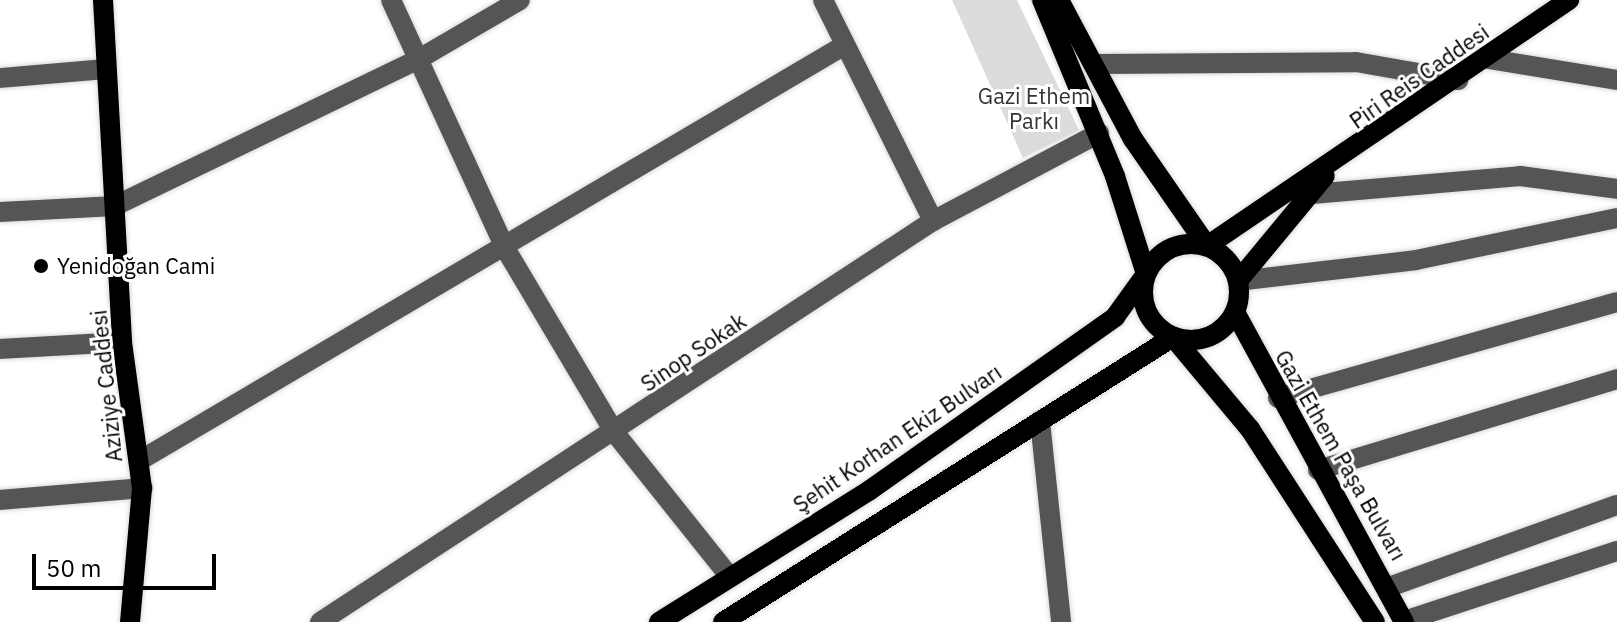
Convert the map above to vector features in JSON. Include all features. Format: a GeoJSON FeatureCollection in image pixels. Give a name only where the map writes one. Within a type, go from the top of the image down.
{"type":"FeatureCollection","features":[{"type":"Feature","properties":{"kind":"main road","name":"Aziziye Caddesi"},"geometry":{"type":"LineString","coordinates":[[103,0],[122,342],[142,488],[130,622]]}},
{"type":"Feature","properties":{"kind":"main road"},"geometry":{"type":"LineString","coordinates":[[1042,0],[1099,133],[1146,274],[1144,304],[1250,429],[1375,622]]}},
{"type":"Feature","properties":{"kind":"main road"},"geometry":{"type":"LineString","coordinates":[[723,622],[1173,337],[1202,339],[1235,312],[1238,281],[1207,246],[1133,139],[1097,64],[1059,0]]}},
{"type":"Feature","properties":{"kind":"main road","name":"Piri Reis Caddesi"},"geometry":{"type":"LineString","coordinates":[[1207,246],[1489,59],[1569,0]]}},
{"type":"Feature","properties":{"kind":"main road","name":"Piri Reis Caddesi"},"geometry":{"type":"LineString","coordinates":[[1238,281],[1335,163]]}},
{"type":"Feature","properties":{"kind":"main road"},"geometry":{"type":"LineString","coordinates":[[1146,274],[1178,245],[1207,246]]}},
{"type":"Feature","properties":{"kind":"main road","name":"Şehit Korhan Ekiz Bulvarı"},"geometry":{"type":"LineString","coordinates":[[659,622],[870,490],[1115,317],[1146,274]]}},
{"type":"Feature","properties":{"kind":"main road","name":"Gazi Ethem Paşa Bulvarı"},"geometry":{"type":"LineString","coordinates":[[1235,312],[1318,470],[1389,587],[1404,622]]}},
{"type":"Feature","properties":{"kind":"street"},"geometry":{"type":"LineString","coordinates":[[391,0],[505,248],[615,433],[730,577]]}},
{"type":"Feature","properties":{"kind":"street"},"geometry":{"type":"LineString","coordinates":[[0,212],[115,206],[417,60],[520,0]]}},
{"type":"Feature","properties":{"kind":"street"},"geometry":{"type":"LineString","coordinates":[[823,0],[933,221]]}},
{"type":"Feature","properties":{"kind":"street"},"geometry":{"type":"LineString","coordinates":[[139,461],[845,45]]}},
{"type":"Feature","properties":{"kind":"street"},"geometry":{"type":"LineString","coordinates":[[1489,59],[1617,80]]}},
{"type":"Feature","properties":{"kind":"street"},"geometry":{"type":"LineString","coordinates":[[1097,64],[1356,62],[1458,80]]}},
{"type":"Feature","properties":{"kind":"street"},"geometry":{"type":"LineString","coordinates":[[0,78],[105,69]]}},
{"type":"Feature","properties":{"kind":"street","name":"Sinop Sokak"},"geometry":{"type":"LineString","coordinates":[[320,622],[615,433],[933,221],[1099,133]]}},
{"type":"Feature","properties":{"kind":"street"},"geometry":{"type":"LineString","coordinates":[[1312,194],[1520,176],[1617,189]]}},
{"type":"Feature","properties":{"kind":"street"},"geometry":{"type":"LineString","coordinates":[[1238,281],[1416,260],[1617,218]]}},
{"type":"Feature","properties":{"kind":"street"},"geometry":{"type":"LineString","coordinates":[[1278,398],[1617,302]]}},
{"type":"Feature","properties":{"kind":"street"},"geometry":{"type":"LineString","coordinates":[[0,349],[122,342]]}},
{"type":"Feature","properties":{"kind":"street"},"geometry":{"type":"LineString","coordinates":[[1318,470],[1617,379]]}},
{"type":"Feature","properties":{"kind":"street"},"geometry":{"type":"LineString","coordinates":[[1040,421],[1061,622]]}},
{"type":"Feature","properties":{"kind":"street"},"geometry":{"type":"LineString","coordinates":[[0,500],[142,488]]}},
{"type":"Feature","properties":{"kind":"street"},"geometry":{"type":"LineString","coordinates":[[1389,587],[1617,505]]}},
{"type":"Feature","properties":{"kind":"street"},"geometry":{"type":"LineString","coordinates":[[1404,622],[1617,551]]}},
{"type":"Feature","properties":{"kind":"green space","name":"Gazi Ethem Parkı"},"geometry":{"type":"Polygon","coordinates":[[[952,0],[1017,0],[1079,130],[1023,158],[952,0]]]}},
{"type":"Feature","properties":{"kind":"place","name":"Yenidoğan Cami"},"geometry":{"type":"Point","coordinates":[41,266]}}]}
